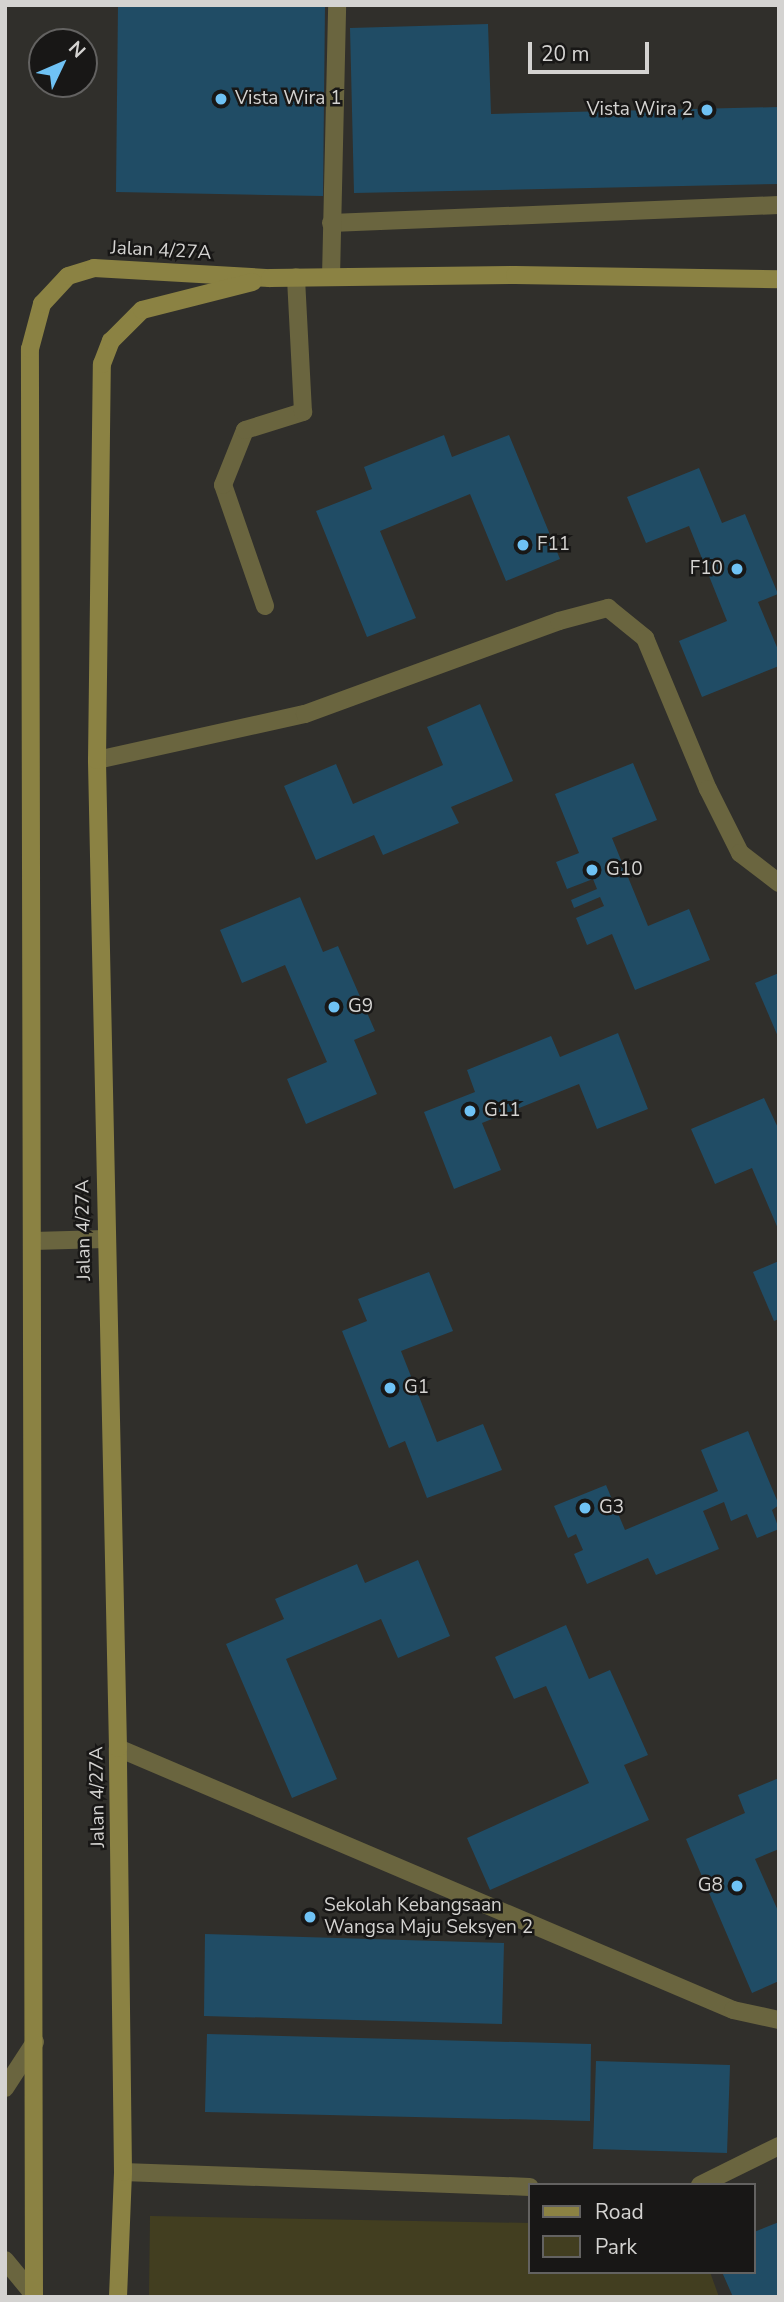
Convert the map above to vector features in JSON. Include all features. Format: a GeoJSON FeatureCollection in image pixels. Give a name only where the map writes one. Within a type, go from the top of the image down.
{"type":"FeatureCollection","features":[{"type":"Feature","properties":{"kind":"street"},"geometry":{"type":"LineString","coordinates":[[331,277],[331,223],[338,123],[337,5]]}},
{"type":"Feature","properties":{"kind":"street"},"geometry":{"type":"LineString","coordinates":[[331,223],[779,205]]}},
{"type":"Feature","properties":{"kind":"street","name":"Jalan 4/27A"},"geometry":{"type":"LineString","coordinates":[[34,2296],[30,349],[43,304],[68,276],[94,268],[270,278],[779,279]]}},
{"type":"Feature","properties":{"kind":"street"},"geometry":{"type":"LineString","coordinates":[[265,606],[223,485],[246,430],[303,412],[296,277]]}},
{"type":"Feature","properties":{"kind":"street","name":"Jalan 4/27A"},"geometry":{"type":"LineString","coordinates":[[118,2297],[123,2172],[118,1748],[105,1239],[97,760],[102,364],[111,341],[142,310],[270,278]]}},
{"type":"Feature","properties":{"kind":"street"},"geometry":{"type":"LineString","coordinates":[[97,760],[305,714],[559,621],[608,608],[645,638],[708,789],[740,853],[779,883]]}},
{"type":"Feature","properties":{"kind":"street"},"geometry":{"type":"LineString","coordinates":[[33,1241],[105,1239]]}},
{"type":"Feature","properties":{"kind":"street"},"geometry":{"type":"LineString","coordinates":[[118,1748],[733,2010],[779,2020]]}},
{"type":"Feature","properties":{"kind":"street"},"geometry":{"type":"LineString","coordinates":[[5,2088],[35,2042]]}},
{"type":"Feature","properties":{"kind":"street"},"geometry":{"type":"LineString","coordinates":[[704,2183],[779,2146]]}},
{"type":"Feature","properties":{"kind":"street"},"geometry":{"type":"LineString","coordinates":[[123,2172],[528,2187]]}},
{"type":"Feature","properties":{"kind":"street"},"geometry":{"type":"LineString","coordinates":[[5,2260],[34,2296]]}},
{"type":"Feature","properties":{"kind":"green space"},"geometry":{"type":"Polygon","coordinates":[[[150,2216],[528,2223],[528,2274],[711,2274],[719,2297],[149,2297],[150,2216]]]}},
{"type":"Feature","properties":{"kind":"building","name":"Vista Wira 1"},"geometry":{"type":"Polygon","coordinates":[[[118,5],[325,5],[323,196],[116,192],[118,5]]]}},
{"type":"Feature","properties":{"kind":"building","name":"Vista Wira 2"},"geometry":{"type":"Polygon","coordinates":[[[488,24],[491,114],[779,107],[779,184],[354,193],[350,28],[488,24]]]}},
{"type":"Feature","properties":{"kind":"building","name":"F11"},"geometry":{"type":"Polygon","coordinates":[[[444,435],[452,457],[509,435],[560,559],[506,581],[470,494],[380,531],[416,618],[367,637],[316,511],[372,489],[364,467],[444,435]]]}},
{"type":"Feature","properties":{"kind":"building","name":"F10"},"geometry":{"type":"Polygon","coordinates":[[[699,468],[722,523],[745,514],[778,594],[758,602],[779,652],[779,666],[702,697],[679,641],[727,621],[689,526],[646,543],[627,497],[699,468]]]}},
{"type":"Feature","properties":{"kind":"building"},"geometry":{"type":"Polygon","coordinates":[[[480,704],[513,781],[451,807],[459,823],[383,855],[374,835],[316,860],[284,786],[336,764],[353,804],[443,765],[427,727],[480,704]]]}},
{"type":"Feature","properties":{"kind":"building","name":"G10"},"geometry":{"type":"Polygon","coordinates":[[[633,763],[657,820],[612,838],[648,926],[689,909],[710,960],[635,990],[612,934],[587,945],[576,918],[604,906],[600,897],[574,908],[571,900],[597,889],[593,879],[567,889],[556,862],[579,853],[555,794],[633,763]]]}},
{"type":"Feature","properties":{"kind":"building","name":"G9"},"geometry":{"type":"Polygon","coordinates":[[[300,897],[323,952],[338,946],[375,1031],[354,1040],[377,1094],[306,1124],[287,1079],[327,1062],[285,965],[242,983],[220,930],[300,897]]]}},
{"type":"Feature","properties":{"kind":"building"},"geometry":{"type":"Polygon","coordinates":[[[779,973],[779,1039],[755,983],[779,973]]]}},
{"type":"Feature","properties":{"kind":"building","name":"G11"},"geometry":{"type":"Polygon","coordinates":[[[618,1033],[648,1109],[597,1129],[579,1084],[482,1123],[501,1170],[454,1189],[424,1112],[475,1092],[467,1070],[551,1036],[560,1057],[618,1033]]]}},
{"type":"Feature","properties":{"kind":"building"},"geometry":{"type":"Polygon","coordinates":[[[764,1098],[779,1130],[779,1231],[752,1168],[715,1184],[691,1129],[764,1098]]]}},
{"type":"Feature","properties":{"kind":"building"},"geometry":{"type":"Polygon","coordinates":[[[779,1261],[779,1319],[774,1321],[753,1272],[779,1261]]]}},
{"type":"Feature","properties":{"kind":"building","name":"G1"},"geometry":{"type":"Polygon","coordinates":[[[429,1272],[453,1331],[401,1351],[437,1442],[483,1424],[502,1470],[427,1498],[405,1441],[389,1448],[342,1331],[367,1321],[358,1299],[429,1272]]]}},
{"type":"Feature","properties":{"kind":"building","name":"G3"},"geometry":{"type":"Polygon","coordinates":[[[748,1431],[779,1505],[772,1510],[779,1529],[757,1538],[747,1514],[731,1521],[724,1502],[703,1511],[719,1549],[656,1575],[648,1558],[587,1584],[574,1554],[583,1550],[576,1534],[568,1538],[554,1506],[606,1485],[625,1530],[718,1491],[701,1450],[748,1431]]]}},
{"type":"Feature","properties":{"kind":"building"},"geometry":{"type":"Polygon","coordinates":[[[418,1560],[450,1636],[398,1658],[381,1619],[286,1659],[337,1779],[292,1798],[226,1644],[284,1619],[275,1599],[357,1564],[365,1583],[418,1560]]]}},
{"type":"Feature","properties":{"kind":"building"},"geometry":{"type":"Polygon","coordinates":[[[566,1625],[589,1679],[610,1670],[648,1755],[624,1765],[649,1820],[490,1890],[467,1838],[589,1783],[546,1686],[514,1699],[495,1657],[566,1625]]]}},
{"type":"Feature","properties":{"kind":"building","name":"G8"},"geometry":{"type":"Polygon","coordinates":[[[779,1778],[779,1849],[755,1859],[779,1913],[779,1981],[752,1993],[686,1839],[745,1813],[738,1795],[779,1778]]]}},
{"type":"Feature","properties":{"kind":"building"},"geometry":{"type":"Polygon","coordinates":[[[205,1934],[504,1943],[502,2024],[204,2016],[205,1934]]]}},
{"type":"Feature","properties":{"kind":"building"},"geometry":{"type":"Polygon","coordinates":[[[207,2034],[591,2044],[590,2121],[205,2112],[207,2034]]]}},
{"type":"Feature","properties":{"kind":"building"},"geometry":{"type":"Polygon","coordinates":[[[596,2061],[730,2065],[727,2153],[593,2149],[596,2061]]]}},
{"type":"Feature","properties":{"kind":"building"},"geometry":{"type":"Polygon","coordinates":[[[779,2222],[779,2297],[733,2297],[723,2274],[756,2274],[756,2231],[779,2222]]]}},
{"type":"Feature","properties":{"kind":"place","name":"Vista Wira 1"},"geometry":{"type":"Point","coordinates":[221,99]}},
{"type":"Feature","properties":{"kind":"place","name":"Vista Wira 2"},"geometry":{"type":"Point","coordinates":[707,110]}},
{"type":"Feature","properties":{"kind":"place","name":"F11"},"geometry":{"type":"Point","coordinates":[523,545]}},
{"type":"Feature","properties":{"kind":"place","name":"F10"},"geometry":{"type":"Point","coordinates":[737,569]}},
{"type":"Feature","properties":{"kind":"place","name":"G10"},"geometry":{"type":"Point","coordinates":[592,870]}},
{"type":"Feature","properties":{"kind":"place","name":"G9"},"geometry":{"type":"Point","coordinates":[334,1007]}},
{"type":"Feature","properties":{"kind":"place","name":"G11"},"geometry":{"type":"Point","coordinates":[470,1111]}},
{"type":"Feature","properties":{"kind":"place","name":"G1"},"geometry":{"type":"Point","coordinates":[390,1388]}},
{"type":"Feature","properties":{"kind":"place","name":"G3"},"geometry":{"type":"Point","coordinates":[585,1508]}},
{"type":"Feature","properties":{"kind":"place","name":"G8"},"geometry":{"type":"Point","coordinates":[737,1886]}},
{"type":"Feature","properties":{"kind":"place","name":"Sekolah Kebangsaan Wangsa Maju Seksyen 2"},"geometry":{"type":"Point","coordinates":[310,1917]}}]}
